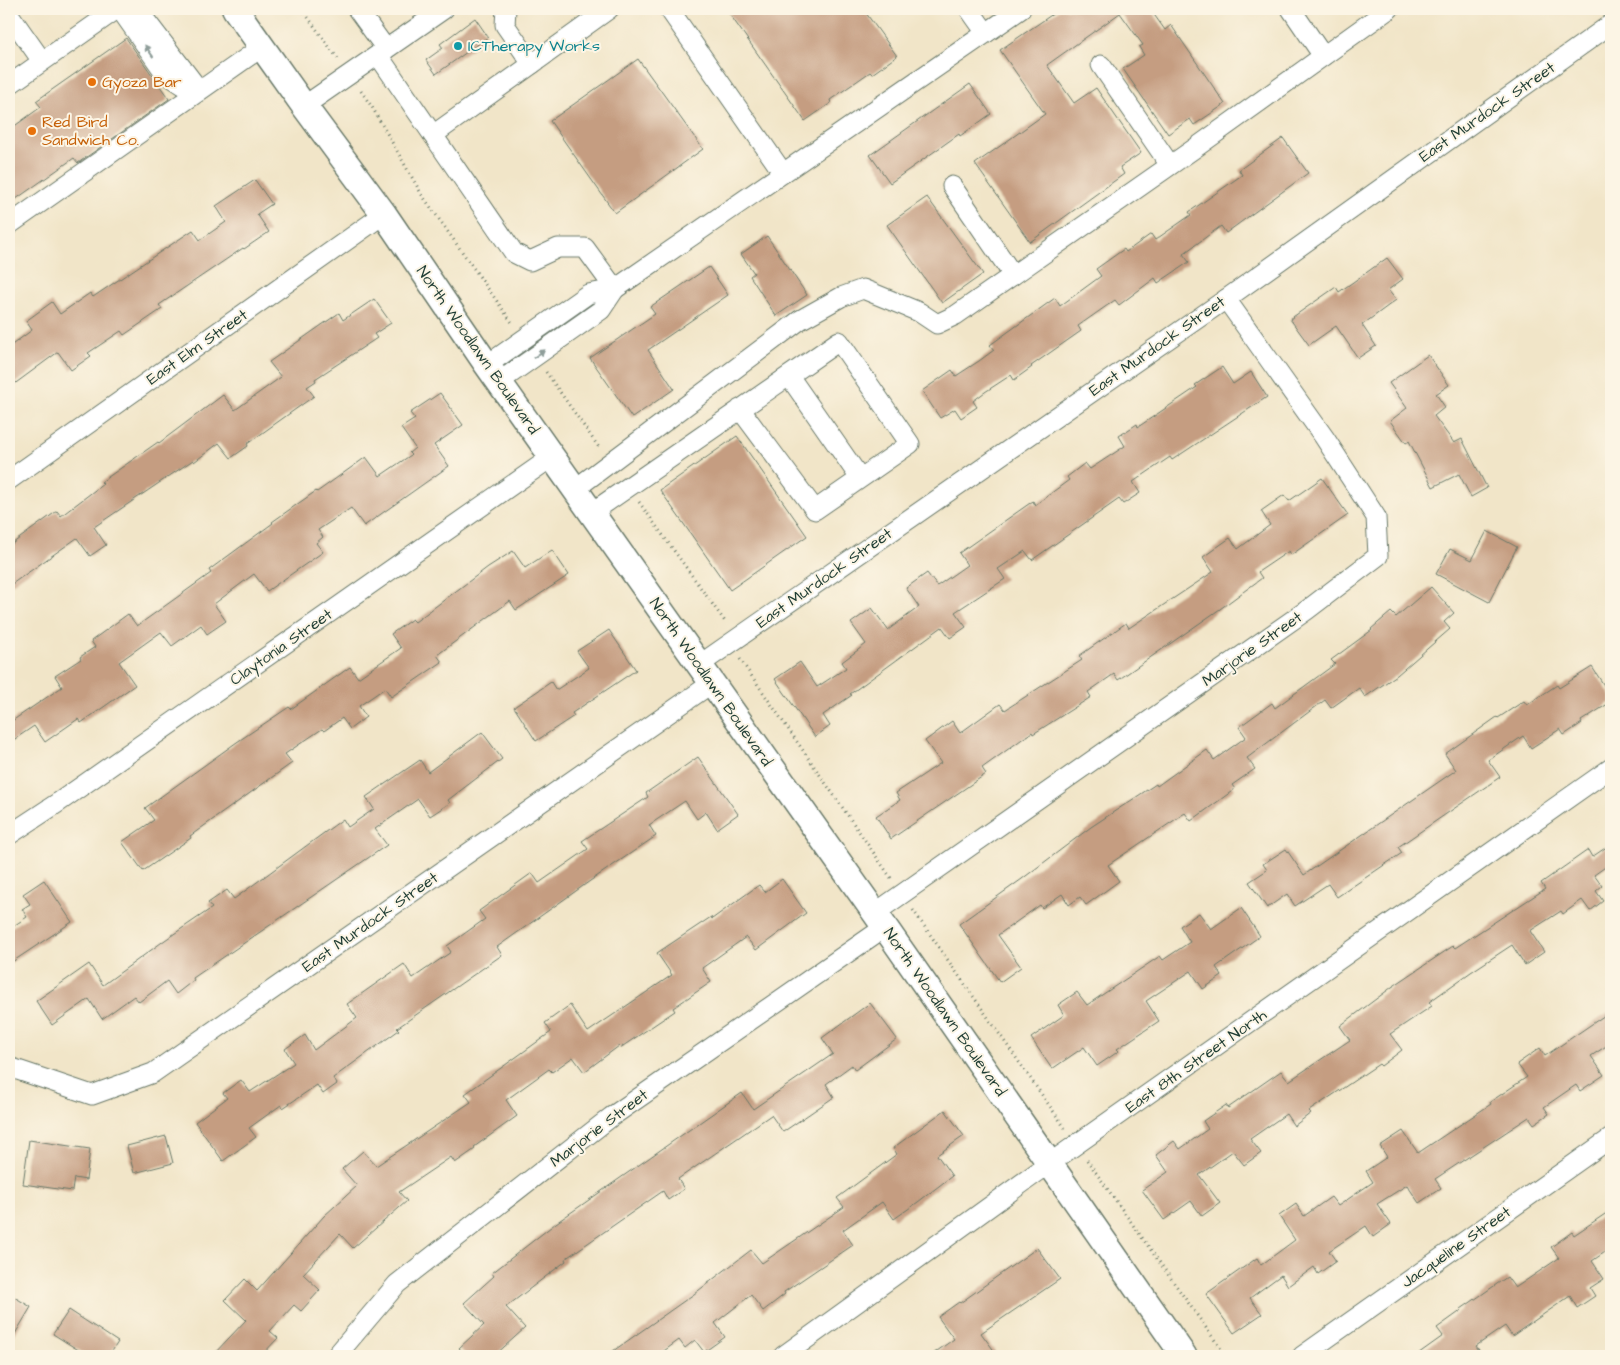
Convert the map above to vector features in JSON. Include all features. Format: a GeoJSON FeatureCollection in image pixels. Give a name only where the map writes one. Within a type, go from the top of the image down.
{"type":"FeatureCollection","features":[{"type":"Feature","properties":{"kind":"main road","name":"North Woodlawn Boulevard"},"geometry":{"type":"LineString","coordinates":[[235,9],[384,214],[493,373],[880,920],[1184,1356]]}},
{"type":"Feature","properties":{"kind":"street"},"geometry":{"type":"LineString","coordinates":[[9,84],[119,9],[165,73],[183,86],[199,91]]}},
{"type":"Feature","properties":{"kind":"street"},"geometry":{"type":"LineString","coordinates":[[137,9],[199,91]]}},
{"type":"Feature","properties":{"kind":"street"},"geometry":{"type":"LineString","coordinates":[[357,9],[432,135],[514,253],[530,261],[558,248],[585,248],[615,289]]}},
{"type":"Feature","properties":{"kind":"street"},"geometry":{"type":"LineString","coordinates":[[304,106],[444,9]]}},
{"type":"Feature","properties":{"kind":"street"},"geometry":{"type":"LineString","coordinates":[[506,9],[504,24],[532,64]]}},
{"type":"Feature","properties":{"kind":"street"},"geometry":{"type":"LineString","coordinates":[[432,135],[609,9]]}},
{"type":"Feature","properties":{"kind":"street"},"geometry":{"type":"LineString","coordinates":[[669,9],[783,173]]}},
{"type":"Feature","properties":{"kind":"street"},"geometry":{"type":"LineString","coordinates":[[969,9],[986,33]]}},
{"type":"Feature","properties":{"kind":"street"},"geometry":{"type":"LineString","coordinates":[[493,373],[536,356],[602,310],[615,289],[1021,9]]}},
{"type":"Feature","properties":{"kind":"street"},"geometry":{"type":"LineString","coordinates":[[1290,9],[1323,56]]}},
{"type":"Feature","properties":{"kind":"street"},"geometry":{"type":"LineString","coordinates":[[575,489],[800,320],[841,297],[863,289],[919,312],[938,324],[956,315],[1389,9]]}},
{"type":"Feature","properties":{"kind":"street"},"geometry":{"type":"LineString","coordinates":[[9,14],[42,61]]}},
{"type":"Feature","properties":{"kind":"street","name":"East Murdock Street"},"geometry":{"type":"LineString","coordinates":[[9,1067],[92,1095],[153,1073],[706,674],[733,641],[1226,299],[1611,24]]}},
{"type":"Feature","properties":{"kind":"street"},"geometry":{"type":"LineString","coordinates":[[9,225],[262,47]]}},
{"type":"Feature","properties":{"kind":"street"},"geometry":{"type":"LineString","coordinates":[[1101,64],[1170,165]]}},
{"type":"Feature","properties":{"kind":"street"},"geometry":{"type":"LineString","coordinates":[[952,186],[1013,275]]}},
{"type":"Feature","properties":{"kind":"street","name":"East Elm Street"},"geometry":{"type":"LineString","coordinates":[[9,480],[384,214]]}},
{"type":"Feature","properties":{"kind":"street"},"geometry":{"type":"LineString","coordinates":[[493,373],[524,339],[588,294],[615,289]]}},
{"type":"Feature","properties":{"kind":"street","name":"Marjorie Street"},"geometry":{"type":"LineString","coordinates":[[336,1356],[398,1284],[611,1117],[880,920],[902,894],[1307,610],[1378,556],[1376,517],[1324,437],[1226,299]]}},
{"type":"Feature","properties":{"kind":"street"},"geometry":{"type":"LineString","coordinates":[[592,513],[740,409],[840,341],[910,444],[815,510],[740,409]]}},
{"type":"Feature","properties":{"kind":"street"},"geometry":{"type":"LineString","coordinates":[[789,376],[860,478]]}},
{"type":"Feature","properties":{"kind":"street","name":"Claytonia Street"},"geometry":{"type":"LineString","coordinates":[[9,835],[552,457]]}},
{"type":"Feature","properties":{"kind":"street","name":"East 8th Street North"},"geometry":{"type":"LineString","coordinates":[[783,1356],[1050,1164],[1611,768]]}},
{"type":"Feature","properties":{"kind":"street","name":"Jacqueline Street"},"geometry":{"type":"LineString","coordinates":[[1302,1356],[1611,1138]]}},
{"type":"Feature","properties":{"kind":"path"},"geometry":{"type":"LineString","coordinates":[[302,9],[372,107],[422,195],[524,339]]}},
{"type":"Feature","properties":{"kind":"path"},"geometry":{"type":"LineString","coordinates":[[536,356],[610,462]]}},
{"type":"Feature","properties":{"kind":"path"},"geometry":{"type":"LineString","coordinates":[[628,487],[725,620],[741,661],[1226,1356]]}},
{"type":"Feature","properties":{"kind":"building"},"geometry":{"type":"Polygon","coordinates":[[[726,9],[863,9],[897,56],[830,100],[831,103],[805,121],[726,9]]]}},
{"type":"Feature","properties":{"kind":"building"},"geometry":{"type":"Polygon","coordinates":[[[1060,9],[1150,9],[1165,30],[1171,25],[1225,104],[1194,125],[1190,119],[1168,134],[1123,69],[1144,55],[1139,47],[1143,45],[1120,13],[1047,65],[1074,103],[1096,88],[1141,153],[1120,167],[1124,174],[1030,242],[975,164],[1045,114],[1000,50],[1060,9]]]}},
{"type":"Feature","properties":{"kind":"building","name":"ICTherapy Works"},"geometry":{"type":"Polygon","coordinates":[[[475,18],[488,37],[436,74],[426,60],[443,48],[440,44],[475,18]]]}},
{"type":"Feature","properties":{"kind":"building"},"geometry":{"type":"Polygon","coordinates":[[[126,38],[169,99],[78,163],[74,158],[9,204],[9,130],[41,107],[36,101],[126,38]]]}},
{"type":"Feature","properties":{"kind":"building"},"geometry":{"type":"Polygon","coordinates":[[[638,59],[703,149],[615,213],[550,121],[638,59]]]}},
{"type":"Feature","properties":{"kind":"building"},"geometry":{"type":"Polygon","coordinates":[[[970,84],[991,114],[960,136],[959,134],[890,183],[870,155],[970,84]]]}},
{"type":"Feature","properties":{"kind":"building"},"geometry":{"type":"Polygon","coordinates":[[[1283,138],[1308,173],[1226,233],[1221,226],[1183,254],[1189,262],[1158,283],[1155,278],[1119,305],[1115,300],[1078,326],[1081,331],[1014,380],[1011,375],[973,401],[977,407],[961,418],[955,409],[940,418],[922,391],[952,370],[956,376],[979,361],[994,350],[990,345],[1055,298],[1060,306],[1101,276],[1096,269],[1124,249],[1126,252],[1151,234],[1155,240],[1191,215],[1189,212],[1242,175],[1239,170],[1283,138]]]}},
{"type":"Feature","properties":{"kind":"building"},"geometry":{"type":"Polygon","coordinates":[[[255,180],[272,204],[257,214],[269,232],[159,305],[162,309],[124,335],[121,331],[88,353],[91,356],[71,370],[58,352],[9,388],[9,347],[32,330],[26,321],[52,302],[60,314],[90,293],[93,297],[193,230],[200,240],[226,222],[216,206],[255,180]]]}},
{"type":"Feature","properties":{"kind":"building"},"geometry":{"type":"Polygon","coordinates":[[[927,197],[983,274],[942,303],[887,225],[927,197]]]}},
{"type":"Feature","properties":{"kind":"building"},"geometry":{"type":"Polygon","coordinates":[[[767,236],[807,295],[776,316],[750,276],[754,273],[741,254],[767,236]]]}},
{"type":"Feature","properties":{"kind":"building"},"geometry":{"type":"Polygon","coordinates":[[[1387,258],[1403,279],[1388,290],[1396,300],[1362,325],[1376,346],[1358,358],[1336,326],[1309,345],[1290,319],[1336,287],[1339,292],[1387,258]]]}},
{"type":"Feature","properties":{"kind":"building"},"geometry":{"type":"Polygon","coordinates":[[[709,267],[728,295],[648,350],[674,389],[632,418],[590,358],[655,314],[650,307],[709,267]]]}},
{"type":"Feature","properties":{"kind":"building"},"geometry":{"type":"Polygon","coordinates":[[[374,299],[391,323],[374,334],[377,338],[315,379],[316,381],[307,387],[314,396],[247,444],[248,446],[231,458],[219,443],[194,462],[193,460],[94,527],[106,545],[90,556],[77,538],[9,586],[9,546],[57,511],[61,516],[103,484],[101,482],[159,443],[223,395],[235,410],[281,377],[269,362],[339,313],[343,320],[374,299]]]}},
{"type":"Feature","properties":{"kind":"building"},"geometry":{"type":"Polygon","coordinates":[[[1428,355],[1449,385],[1436,394],[1445,407],[1434,416],[1454,443],[1462,439],[1487,488],[1471,497],[1459,474],[1433,487],[1409,441],[1406,443],[1390,421],[1407,408],[1389,383],[1428,355]]]}},
{"type":"Feature","properties":{"kind":"building"},"geometry":{"type":"Polygon","coordinates":[[[1222,367],[1233,384],[1251,372],[1267,397],[1172,460],[1170,457],[1133,482],[1140,493],[1123,504],[1119,499],[1032,560],[1025,551],[998,569],[1005,579],[955,612],[966,627],[950,638],[942,627],[850,694],[852,695],[823,715],[830,726],[815,737],[775,679],[800,662],[817,687],[846,668],[842,662],[866,644],[851,623],[872,608],[888,630],[919,607],[906,588],[927,573],[937,586],[967,565],[959,553],[1033,501],[1035,505],[1069,480],[1067,477],[1085,463],[1090,469],[1125,446],[1119,436],[1137,424],[1138,427],[1197,387],[1195,385],[1222,367]]]}},
{"type":"Feature","properties":{"kind":"building"},"geometry":{"type":"Polygon","coordinates":[[[440,393],[463,425],[434,445],[449,466],[364,526],[351,508],[318,530],[323,537],[316,543],[323,552],[267,591],[254,574],[214,604],[226,621],[207,634],[201,625],[172,646],[161,632],[119,662],[135,685],[81,723],[78,719],[45,742],[34,726],[9,743],[9,723],[62,687],[55,676],[81,659],[80,657],[95,647],[91,641],[128,614],[137,626],[211,573],[209,570],[272,522],[366,457],[380,476],[411,455],[409,453],[415,448],[401,428],[415,419],[410,413],[440,393]]]}},
{"type":"Feature","properties":{"kind":"building"},"geometry":{"type":"Polygon","coordinates":[[[737,436],[807,536],[730,590],[660,490],[737,436]]]}},
{"type":"Feature","properties":{"kind":"building"},"geometry":{"type":"Polygon","coordinates":[[[1322,478],[1348,515],[1291,555],[1289,551],[1258,572],[1262,578],[1118,680],[1114,674],[1088,692],[1091,697],[1033,734],[1032,732],[982,768],[986,774],[891,839],[876,816],[900,800],[896,793],[941,763],[925,741],[952,721],[960,733],[1000,704],[1005,710],[1082,660],[1079,656],[1126,623],[1129,628],[1213,572],[1203,557],[1230,538],[1238,549],[1270,525],[1261,511],[1284,495],[1289,501],[1322,478]]]}},
{"type":"Feature","properties":{"kind":"building"},"geometry":{"type":"Polygon","coordinates":[[[1487,531],[1517,547],[1489,602],[1436,574],[1450,549],[1472,560],[1487,531]]]}},
{"type":"Feature","properties":{"kind":"building"},"geometry":{"type":"Polygon","coordinates":[[[552,550],[569,575],[516,610],[510,601],[437,655],[442,662],[391,697],[385,688],[359,706],[366,717],[350,729],[342,718],[285,754],[292,763],[143,871],[122,842],[154,820],[145,808],[237,742],[289,707],[291,709],[350,667],[358,678],[401,648],[391,634],[412,619],[415,622],[488,567],[513,551],[525,568],[552,550]]]}},
{"type":"Feature","properties":{"kind":"building"},"geometry":{"type":"Polygon","coordinates":[[[1431,587],[1454,613],[1444,622],[1450,629],[1397,675],[1365,697],[1359,688],[1331,708],[1325,700],[1247,758],[1255,769],[1232,785],[1235,789],[1191,821],[1185,813],[1108,865],[1119,881],[1086,905],[1080,897],[1069,905],[1062,894],[1042,908],[1040,905],[998,935],[1021,967],[1000,982],[959,924],[1091,827],[1156,784],[1157,786],[1207,750],[1214,760],[1246,737],[1239,727],[1272,703],[1275,708],[1335,664],[1331,660],[1372,630],[1391,612],[1396,617],[1431,587]]]}},
{"type":"Feature","properties":{"kind":"building"},"geometry":{"type":"Polygon","coordinates":[[[609,630],[636,670],[572,713],[574,716],[536,741],[514,707],[551,682],[556,690],[589,668],[577,651],[609,630]]]}},
{"type":"Feature","properties":{"kind":"building"},"geometry":{"type":"Polygon","coordinates":[[[1592,667],[1611,696],[1611,702],[1581,721],[1582,723],[1564,735],[1560,729],[1531,748],[1523,736],[1488,760],[1500,777],[1398,847],[1402,853],[1337,897],[1328,884],[1295,906],[1287,894],[1267,908],[1249,882],[1267,870],[1263,864],[1286,849],[1304,875],[1456,770],[1445,754],[1497,717],[1524,701],[1527,705],[1557,685],[1559,688],[1592,667]]]}},
{"type":"Feature","properties":{"kind":"building"},"geometry":{"type":"Polygon","coordinates":[[[482,732],[502,759],[448,800],[450,803],[430,816],[418,799],[375,829],[387,845],[193,978],[194,980],[176,994],[167,981],[139,1002],[134,996],[102,1019],[89,999],[52,1025],[36,1001],[89,964],[103,985],[212,908],[208,903],[227,890],[234,899],[343,819],[348,827],[374,809],[366,797],[420,760],[428,772],[482,732]]]}},
{"type":"Feature","properties":{"kind":"building"},"geometry":{"type":"Polygon","coordinates":[[[698,757],[738,814],[717,829],[706,812],[697,819],[685,801],[649,825],[656,836],[497,947],[502,955],[397,1028],[399,1030],[333,1078],[337,1084],[323,1094],[317,1085],[283,1108],[281,1105],[249,1128],[256,1137],[223,1161],[195,1122],[227,1098],[223,1093],[241,1080],[250,1092],[294,1063],[285,1049],[305,1035],[314,1050],[357,1018],[347,1004],[404,964],[413,978],[451,952],[447,946],[485,919],[479,911],[532,873],[539,883],[588,849],[582,841],[648,797],[646,793],[698,757]]]}},
{"type":"Feature","properties":{"kind":"building"},"geometry":{"type":"Polygon","coordinates":[[[1611,844],[1611,863],[1594,875],[1602,886],[1596,891],[1603,901],[1590,911],[1582,900],[1563,914],[1561,911],[1530,931],[1544,952],[1525,965],[1512,945],[1471,972],[1429,1002],[1432,1006],[1390,1034],[1402,1050],[1381,1066],[1379,1064],[1309,1111],[1311,1113],[1294,1126],[1286,1114],[1250,1139],[1261,1153],[1244,1165],[1233,1151],[1199,1175],[1220,1203],[1202,1216],[1191,1201],[1164,1220],[1142,1190],[1168,1172],[1156,1155],[1174,1141],[1180,1149],[1208,1129],[1203,1121],[1226,1105],[1228,1108],[1281,1071],[1289,1081],[1350,1040],[1340,1026],[1392,987],[1453,946],[1455,948],[1545,889],[1541,883],[1588,850],[1592,857],[1611,844]]]}},
{"type":"Feature","properties":{"kind":"building"},"geometry":{"type":"Polygon","coordinates":[[[782,879],[806,913],[756,950],[746,937],[702,968],[711,982],[673,1008],[675,1011],[620,1048],[619,1046],[584,1072],[573,1057],[552,1072],[549,1069],[506,1100],[517,1116],[455,1163],[451,1157],[399,1192],[407,1201],[353,1248],[340,1234],[303,1274],[320,1290],[301,1311],[294,1305],[270,1331],[278,1338],[261,1356],[212,1356],[246,1320],[225,1300],[245,1279],[257,1291],[324,1216],[357,1186],[342,1169],[363,1151],[376,1166],[471,1102],[465,1094],[551,1032],[545,1023],[570,1005],[588,1032],[672,975],[657,953],[711,917],[712,919],[759,885],[765,892],[782,879]]]}},
{"type":"Feature","properties":{"kind":"building"},"geometry":{"type":"Polygon","coordinates":[[[44,880],[72,922],[9,964],[9,929],[27,917],[22,909],[30,904],[23,894],[44,880]]]}},
{"type":"Feature","properties":{"kind":"building"},"geometry":{"type":"Polygon","coordinates":[[[1241,908],[1260,936],[1216,967],[1222,976],[1203,989],[1191,971],[1146,1001],[1159,1021],[1117,1049],[1119,1051],[1097,1066],[1084,1047],[1052,1069],[1031,1038],[1064,1015],[1058,1005],[1077,992],[1087,1005],[1160,956],[1163,960],[1190,942],[1180,926],[1199,913],[1211,929],[1241,908]]]}},
{"type":"Feature","properties":{"kind":"building"},"geometry":{"type":"Polygon","coordinates":[[[870,1003],[897,1039],[855,1070],[852,1065],[826,1084],[834,1097],[783,1132],[771,1115],[678,1179],[684,1189],[668,1200],[663,1191],[565,1259],[566,1261],[506,1307],[525,1328],[494,1356],[467,1356],[459,1348],[484,1325],[464,1303],[494,1276],[492,1273],[556,1223],[742,1093],[753,1109],[833,1054],[822,1038],[870,1003]]]}},
{"type":"Feature","properties":{"kind":"building"},"geometry":{"type":"Polygon","coordinates":[[[1611,1011],[1611,1043],[1591,1056],[1604,1075],[1580,1091],[1576,1085],[1544,1107],[1549,1114],[1534,1124],[1529,1117],[1435,1179],[1441,1188],[1419,1203],[1407,1185],[1377,1204],[1391,1224],[1373,1237],[1366,1226],[1329,1251],[1336,1261],[1318,1274],[1314,1267],[1288,1286],[1281,1275],[1250,1298],[1262,1314],[1234,1333],[1206,1294],[1257,1258],[1261,1265],[1295,1240],[1279,1216],[1296,1204],[1304,1216],[1331,1197],[1338,1206],[1373,1182],[1366,1171],[1387,1157],[1380,1146],[1403,1131],[1418,1153],[1491,1104],[1490,1102],[1527,1077],[1517,1064],[1540,1048],[1545,1056],[1611,1011]]]}},
{"type":"Feature","properties":{"kind":"building"},"geometry":{"type":"Polygon","coordinates":[[[945,1110],[964,1136],[937,1155],[952,1176],[918,1202],[894,1219],[882,1202],[843,1230],[853,1245],[784,1292],[785,1294],[763,1311],[751,1295],[715,1323],[725,1337],[704,1352],[695,1340],[685,1348],[679,1340],[657,1356],[606,1356],[694,1294],[751,1250],[762,1263],[844,1207],[837,1198],[897,1154],[893,1148],[945,1110]]]}},
{"type":"Feature","properties":{"kind":"building"},"geometry":{"type":"Polygon","coordinates":[[[166,1136],[173,1163],[134,1173],[127,1146],[166,1136]]]}},
{"type":"Feature","properties":{"kind":"building"},"geometry":{"type":"Polygon","coordinates":[[[29,1140],[90,1149],[86,1180],[74,1178],[72,1191],[23,1184],[29,1140]]]}},
{"type":"Feature","properties":{"kind":"building"},"geometry":{"type":"Polygon","coordinates":[[[1611,1210],[1611,1248],[1592,1261],[1604,1279],[1590,1288],[1595,1296],[1577,1308],[1570,1296],[1512,1336],[1505,1326],[1476,1346],[1483,1356],[1415,1356],[1443,1336],[1437,1328],[1461,1309],[1507,1277],[1515,1288],[1559,1258],[1551,1247],[1572,1232],[1574,1235],[1611,1210]]]}},
{"type":"Feature","properties":{"kind":"building"},"geometry":{"type":"Polygon","coordinates":[[[1037,1248],[1060,1279],[981,1333],[998,1356],[930,1356],[954,1339],[938,1317],[1037,1248]]]}},
{"type":"Feature","properties":{"kind":"building"},"geometry":{"type":"Polygon","coordinates":[[[9,1294],[31,1307],[9,1344],[9,1294]]]}},
{"type":"Feature","properties":{"kind":"building"},"geometry":{"type":"Polygon","coordinates":[[[69,1310],[118,1342],[109,1356],[88,1356],[53,1334],[69,1310]]]}},
{"type":"Feature","properties":{"kind":"place","name":"ICTherapy Works"},"geometry":{"type":"Point","coordinates":[458,46]}},
{"type":"Feature","properties":{"kind":"place","name":"Gyoza Bar"},"geometry":{"type":"Point","coordinates":[92,82]}},
{"type":"Feature","properties":{"kind":"place","name":"Red Bird Sandwich Co."},"geometry":{"type":"Point","coordinates":[32,131]}}]}
